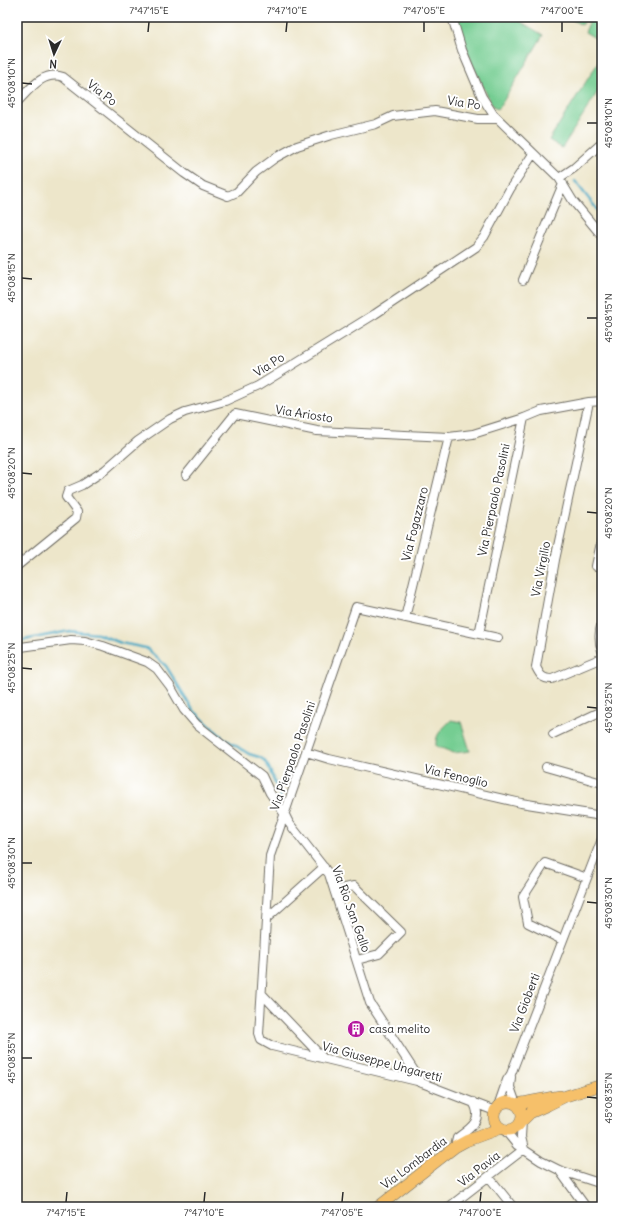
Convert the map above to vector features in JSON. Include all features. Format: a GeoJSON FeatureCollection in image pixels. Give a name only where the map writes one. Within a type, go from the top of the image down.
{"type":"FeatureCollection","features":[{"type":"Feature","properties":{"kind":"main road"},"geometry":{"type":"LineString","coordinates":[[522,1121],[522,1112],[516,1104],[508,1101],[496,1111],[496,1123],[503,1129],[514,1129],[522,1121],[530,1113],[566,1096],[602,1084]]}},
{"type":"Feature","properties":{"kind":"main road"},"geometry":{"type":"LineString","coordinates":[[516,1104],[566,1096]]}},
{"type":"Feature","properties":{"kind":"main road","name":"Via Lombardia"},"geometry":{"type":"LineString","coordinates":[[466,1141],[470,1135],[484,1128],[496,1111]]}},
{"type":"Feature","properties":{"kind":"main road","name":"Via Lombardia"},"geometry":{"type":"LineString","coordinates":[[378,1207],[466,1141],[503,1129]]}},
{"type":"Feature","properties":{"kind":"street","name":"Via Po"},"geometry":{"type":"LineString","coordinates":[[452,17],[462,50],[482,97],[493,114],[561,181],[573,201],[602,236]]}},
{"type":"Feature","properties":{"kind":"street","name":"Via Po"},"geometry":{"type":"LineString","coordinates":[[17,102],[43,78],[58,75],[63,77],[184,173],[203,186],[228,196],[237,192],[261,168],[275,158],[297,146],[331,135],[376,124],[393,116],[435,111],[498,120]]}},
{"type":"Feature","properties":{"kind":"street"},"geometry":{"type":"LineString","coordinates":[[523,280],[561,181],[601,145]]}},
{"type":"Feature","properties":{"kind":"street","name":"Via Po"},"geometry":{"type":"LineString","coordinates":[[17,566],[76,518],[77,512],[66,497],[68,491],[82,485],[105,470],[160,424],[185,412],[225,401],[258,386],[375,314],[476,246],[484,237],[510,189],[533,154]]}},
{"type":"Feature","properties":{"kind":"street"},"geometry":{"type":"LineString","coordinates":[[449,437],[474,434],[541,411],[602,401]]}},
{"type":"Feature","properties":{"kind":"street","name":"Via Virgilio"},"geometry":{"type":"LineString","coordinates":[[589,402],[554,560],[536,667],[540,676],[545,679],[552,679],[602,658]]}},
{"type":"Feature","properties":{"kind":"street","name":"Via Ariosto"},"geometry":{"type":"LineString","coordinates":[[186,475],[235,414],[318,431],[449,437]]}},
{"type":"Feature","properties":{"kind":"street","name":"Via Pierpaolo Pasolini"},"geometry":{"type":"LineString","coordinates":[[479,634],[524,418]]}},
{"type":"Feature","properties":{"kind":"street","name":"Via Fogazzaro"},"geometry":{"type":"LineString","coordinates":[[405,618],[449,437]]}},
{"type":"Feature","properties":{"kind":"street"},"geometry":{"type":"LineString","coordinates":[[596,566],[602,538]]}},
{"type":"Feature","properties":{"kind":"street","name":"Via Pierpaolo Pasolini"},"geometry":{"type":"LineString","coordinates":[[261,1040],[259,1034],[270,856],[356,607],[498,638]]}},
{"type":"Feature","properties":{"kind":"street"},"geometry":{"type":"LineString","coordinates":[[602,622],[600,628],[600,646],[602,651]]}},
{"type":"Feature","properties":{"kind":"street","name":"Via Rio San Gallo"},"geometry":{"type":"LineString","coordinates":[[19,644],[71,640],[85,641],[147,662],[157,669],[170,686],[184,710],[197,725],[262,776],[270,793],[289,823],[329,874],[370,1003],[422,1083]]}},
{"type":"Feature","properties":{"kind":"street"},"geometry":{"type":"LineString","coordinates":[[553,734],[602,711]]}},
{"type":"Feature","properties":{"kind":"street","name":"Via Fenoglio"},"geometry":{"type":"LineString","coordinates":[[306,752],[329,759],[521,803],[602,816]]}},
{"type":"Feature","properties":{"kind":"street"},"geometry":{"type":"LineString","coordinates":[[546,767],[602,784]]}},
{"type":"Feature","properties":{"kind":"street","name":"Via Gioberti"},"geometry":{"type":"LineString","coordinates":[[496,1111],[602,839]]}},
{"type":"Feature","properties":{"kind":"street"},"geometry":{"type":"LineString","coordinates":[[562,940],[528,923],[523,897],[545,862],[587,878]]}},
{"type":"Feature","properties":{"kind":"street"},"geometry":{"type":"LineString","coordinates":[[266,918],[324,867]]}},
{"type":"Feature","properties":{"kind":"street"},"geometry":{"type":"LineString","coordinates":[[334,890],[354,886],[401,932],[379,954],[357,960]]}},
{"type":"Feature","properties":{"kind":"street"},"geometry":{"type":"LineString","coordinates":[[262,994],[323,1058]]}},
{"type":"Feature","properties":{"kind":"street","name":"Via Giuseppe Ungaretti"},"geometry":{"type":"LineString","coordinates":[[261,1040],[272,1046],[422,1083],[496,1111]]}},
{"type":"Feature","properties":{"kind":"street"},"geometry":{"type":"LineString","coordinates":[[511,1074],[510,1087],[516,1104]]}},
{"type":"Feature","properties":{"kind":"street"},"geometry":{"type":"LineString","coordinates":[[456,1148],[457,1138],[477,1120],[476,1107],[473,1102]]}},
{"type":"Feature","properties":{"kind":"street"},"geometry":{"type":"LineString","coordinates":[[522,1121],[521,1137],[524,1150]]}},
{"type":"Feature","properties":{"kind":"street"},"geometry":{"type":"LineString","coordinates":[[503,1129],[517,1146],[541,1161],[558,1170],[602,1184]]}},
{"type":"Feature","properties":{"kind":"street","name":"Via Pavia"},"geometry":{"type":"LineString","coordinates":[[449,1207],[524,1150]]}},
{"type":"Feature","properties":{"kind":"street"},"geometry":{"type":"LineString","coordinates":[[558,1170],[586,1207]]}},
{"type":"Feature","properties":{"kind":"street"},"geometry":{"type":"LineString","coordinates":[[489,1177],[513,1207]]}},
{"type":"Feature","properties":{"kind":"green space"},"geometry":{"type":"Polygon","coordinates":[[[455,17],[513,17],[543,35],[501,105],[497,109],[493,107],[473,66],[455,17]]]}},
{"type":"Feature","properties":{"kind":"green space"},"geometry":{"type":"Polygon","coordinates":[[[567,17],[602,17],[602,49],[600,41],[585,32],[589,23],[585,20],[582,25],[567,17]]]}},
{"type":"Feature","properties":{"kind":"green space"},"geometry":{"type":"Polygon","coordinates":[[[602,53],[602,85],[562,148],[549,140],[601,58],[602,53]]]}},
{"type":"Feature","properties":{"kind":"green space"},"geometry":{"type":"Polygon","coordinates":[[[451,720],[461,722],[470,751],[454,753],[436,746],[438,734],[451,720]]]}},
{"type":"Feature","properties":{"kind":"waterway"},"geometry":{"type":"LineString","coordinates":[[575,181],[602,216]]}},
{"type":"Feature","properties":{"kind":"waterway"},"geometry":{"type":"LineString","coordinates":[[24,640],[69,631],[98,634],[121,643],[146,648],[166,666],[193,710],[222,737],[249,754],[264,760],[269,768],[282,801]]}},
{"type":"Feature","properties":{"kind":"place","name":"casa melito"},"geometry":{"type":"Point","coordinates":[356,1029]}}]}
